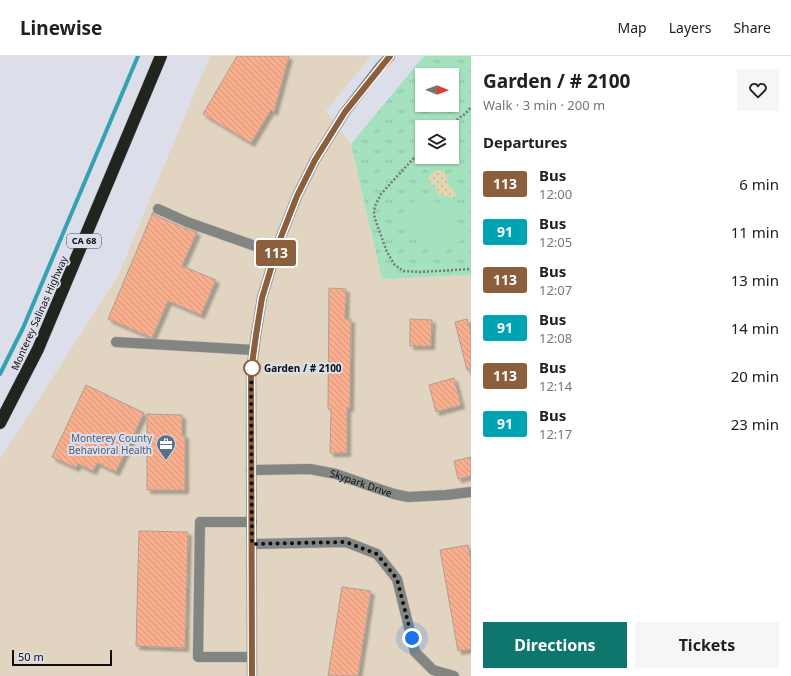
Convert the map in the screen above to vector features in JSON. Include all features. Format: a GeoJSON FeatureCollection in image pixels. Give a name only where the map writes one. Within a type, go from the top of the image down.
{"type":"FeatureCollection","features":[{"type":"Feature","properties":{"kind":"highway","name":"Monterey Salinas Highway"},"geometry":{"type":"LineString","coordinates":[[0,423],[38,349],[161,56]]}},
{"type":"Feature","properties":{"kind":"street"},"geometry":{"type":"LineString","coordinates":[[252,676],[251,372],[262,298],[279,242],[297,196],[315,160],[345,112],[390,56]]}},
{"type":"Feature","properties":{"kind":"street"},"geometry":{"type":"LineString","coordinates":[[158,209],[187,222],[275,253]]}},
{"type":"Feature","properties":{"kind":"street"},"geometry":{"type":"LineString","coordinates":[[116,342],[254,350]]}},
{"type":"Feature","properties":{"kind":"street","name":"Skypark Drive"},"geometry":{"type":"LineString","coordinates":[[251,470],[310,469],[336,474],[394,494],[408,497],[471,492]]}},
{"type":"Feature","properties":{"kind":"street"},"geometry":{"type":"LineString","coordinates":[[252,522],[200,522],[198,657],[252,657]]}},
{"type":"Feature","properties":{"kind":"street"},"geometry":{"type":"LineString","coordinates":[[252,544],[346,542],[377,554],[397,579],[415,652],[433,670],[454,676]]}},
{"type":"Feature","properties":{"kind":"path"},"geometry":{"type":"LineString","coordinates":[[456,120],[471,107]]}},
{"type":"Feature","properties":{"kind":"path"},"geometry":{"type":"LineString","coordinates":[[415,157],[381,194],[375,206],[375,219],[387,252],[394,264],[403,271],[420,272],[471,269]]}},
{"type":"Feature","properties":{"kind":"shaded area"},"geometry":{"type":"Polygon","coordinates":[[[210,56],[371,56],[326,111],[351,144],[382,279],[471,275],[471,676],[0,676],[0,459],[118,276],[210,56]]]}},
{"type":"Feature","properties":{"kind":"green space"},"geometry":{"type":"Polygon","coordinates":[[[424,56],[471,56],[471,275],[382,279],[351,144],[424,56]]]}},
{"type":"Feature","properties":{"kind":"green space"},"geometry":{"type":"Polygon","coordinates":[[[423,197],[455,206],[457,211],[456,219],[463,236],[460,242],[456,244],[419,244],[411,225],[410,211],[416,200],[423,197]]]}},
{"type":"Feature","properties":{"kind":"sand"},"geometry":{"type":"Polygon","coordinates":[[[439,170],[445,173],[451,189],[456,193],[455,198],[450,198],[445,195],[440,196],[436,192],[436,186],[430,183],[429,177],[439,170]]]}},
{"type":"Feature","properties":{"kind":"building"},"geometry":{"type":"Polygon","coordinates":[[[237,56],[289,56],[274,112],[271,110],[251,143],[203,114],[237,56]]]}},
{"type":"Feature","properties":{"kind":"building"},"geometry":{"type":"Polygon","coordinates":[[[153,212],[155,215],[197,232],[182,266],[216,280],[201,315],[168,301],[152,338],[108,319],[153,212]]]}},
{"type":"Feature","properties":{"kind":"building"},"geometry":{"type":"Polygon","coordinates":[[[329,288],[346,289],[345,319],[351,319],[350,408],[347,408],[347,453],[330,453],[331,409],[328,409],[329,288]]]}},
{"type":"Feature","properties":{"kind":"building"},"geometry":{"type":"Polygon","coordinates":[[[410,319],[432,320],[431,346],[410,346],[410,319]]]}},
{"type":"Feature","properties":{"kind":"building"},"geometry":{"type":"Polygon","coordinates":[[[467,319],[471,333],[471,369],[467,370],[455,322],[467,319]]]}},
{"type":"Feature","properties":{"kind":"building"},"geometry":{"type":"Polygon","coordinates":[[[454,378],[461,405],[436,412],[429,385],[454,378]]]}},
{"type":"Feature","properties":{"kind":"building"},"geometry":{"type":"Polygon","coordinates":[[[86,385],[144,413],[116,472],[97,463],[93,471],[78,464],[76,468],[52,457],[86,385]]]}},
{"type":"Feature","properties":{"kind":"building","name":"Monterey County Behavioral Health"},"geometry":{"type":"Polygon","coordinates":[[[147,414],[182,415],[182,435],[185,435],[185,490],[147,490],[147,414]]]}},
{"type":"Feature","properties":{"kind":"building"},"geometry":{"type":"Polygon","coordinates":[[[471,457],[471,476],[458,479],[454,461],[471,457]]]}},
{"type":"Feature","properties":{"kind":"building"},"geometry":{"type":"Polygon","coordinates":[[[139,531],[188,532],[185,648],[136,646],[139,531]]]}},
{"type":"Feature","properties":{"kind":"building"},"geometry":{"type":"Polygon","coordinates":[[[468,545],[471,560],[471,649],[458,651],[440,550],[468,545]]]}},
{"type":"Feature","properties":{"kind":"building"},"geometry":{"type":"Polygon","coordinates":[[[342,587],[371,591],[358,676],[328,676],[342,587]]]}},
{"type":"Feature","properties":{"kind":"waterway"},"geometry":{"type":"LineString","coordinates":[[0,374],[23,328],[138,56]]}},
{"type":"Feature","properties":{"kind":"bus line","name":"113"},"geometry":{"type":"LineString","coordinates":[[252,676],[251,372],[262,298],[279,242],[297,196],[315,160],[345,112],[390,56]]}},
{"type":"Feature","properties":{"kind":"place","name":"Garden / # 2100"},"geometry":{"type":"Point","coordinates":[252,368]}},
{"type":"Feature","properties":{"kind":"place","name":"Monterey County Behavioral Health"},"geometry":{"type":"Point","coordinates":[166,461]}},
{"type":"Feature","properties":{"kind":"route"},"geometry":{"type":"LineString","coordinates":[[252,368],[252,544],[346,542],[377,554],[397,579],[412,638]]}}]}
